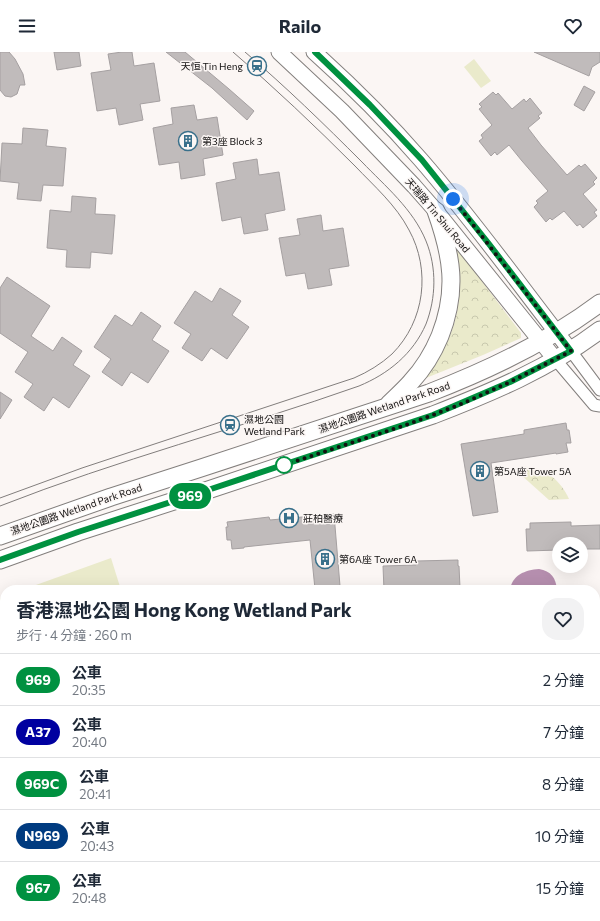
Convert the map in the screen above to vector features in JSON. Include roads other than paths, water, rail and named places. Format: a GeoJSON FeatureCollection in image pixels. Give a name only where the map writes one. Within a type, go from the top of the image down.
{"type":"FeatureCollection","features":[{"type":"Feature","properties":{"kind":"main road","name":"天瑞路 Tin Shui Road"},"geometry":{"type":"LineString","coordinates":[[279,52],[316,85],[371,140],[436,211],[554,359]]}},
{"type":"Feature","properties":{"kind":"main road","name":"天瑞路 Tin Shui Road"},"geometry":{"type":"LineString","coordinates":[[314,52],[362,96],[422,160],[571,351]]}},
{"type":"Feature","properties":{"kind":"main road"},"geometry":{"type":"LineString","coordinates":[[386,407],[424,367],[439,339],[449,309],[451,294],[450,260],[436,211]]}},
{"type":"Feature","properties":{"kind":"main road","name":"濕地公園路 Wetland Park Road"},"geometry":{"type":"LineString","coordinates":[[0,536],[111,497],[429,393],[460,381],[540,342],[580,318],[600,303]]}},
{"type":"Feature","properties":{"kind":"main road"},"geometry":{"type":"LineString","coordinates":[[0,560],[78,532],[433,415],[510,382],[571,351],[600,330]]}},
{"type":"Feature","properties":{"kind":"street","name":"天瑞路 Tin Shui Road"},"geometry":{"type":"LineString","coordinates":[[571,351],[600,390]]}},
{"type":"Feature","properties":{"kind":"street","name":"天瑞路 Tin Shui Road"},"geometry":{"type":"LineString","coordinates":[[554,359],[594,405],[600,406]]}},
{"type":"Feature","properties":{"kind":"tram line"},"geometry":{"type":"LineString","coordinates":[[0,498],[82,468],[354,378],[374,368],[392,354],[403,341],[412,326],[418,311],[422,278],[416,245],[404,221],[384,196],[340,151],[280,93],[233,52]]}},
{"type":"Feature","properties":{"kind":"tram line"},"geometry":{"type":"LineString","coordinates":[[0,506],[44,489],[359,386],[390,369],[407,354],[421,335],[432,304],[434,283],[430,251],[414,219],[398,198],[348,148],[290,92],[245,52]]}},
{"type":"Feature","properties":{"kind":"place","name":"天恒 Tin Heng"},"geometry":{"type":"Point","coordinates":[257,66]}},
{"type":"Feature","properties":{"kind":"place","name":"第3座 Block 3"},"geometry":{"type":"Point","coordinates":[188,141]}},
{"type":"Feature","properties":{"kind":"place","name":"濕地公園 Wetland Park"},"geometry":{"type":"Point","coordinates":[230,425]}},
{"type":"Feature","properties":{"kind":"place","name":"第5A座 Tower 5A"},"geometry":{"type":"Point","coordinates":[480,471]}},
{"type":"Feature","properties":{"kind":"place","name":"莊柏醫療"},"geometry":{"type":"Point","coordinates":[289,518]}},
{"type":"Feature","properties":{"kind":"place","name":"第6A座 Tower 6A"},"geometry":{"type":"Point","coordinates":[325,559]}}]}
